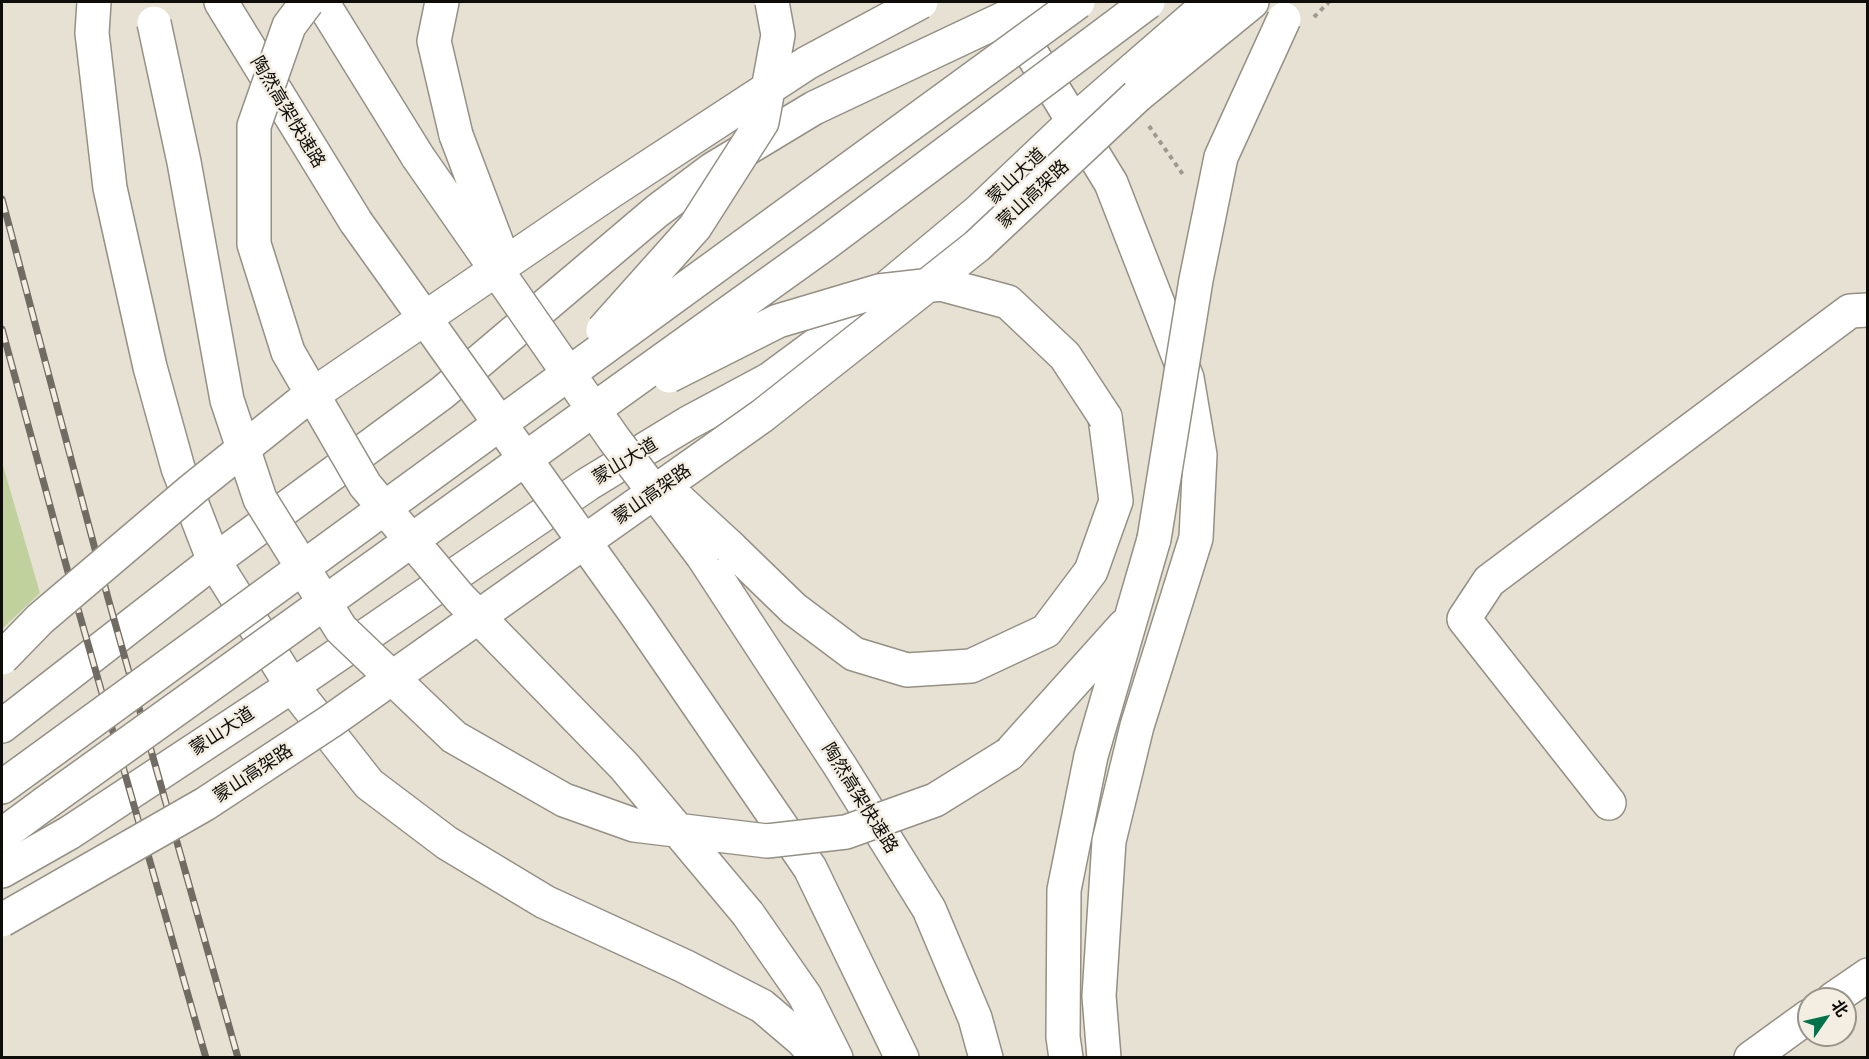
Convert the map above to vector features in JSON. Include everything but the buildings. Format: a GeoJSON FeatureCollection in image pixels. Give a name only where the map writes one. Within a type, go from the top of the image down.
{"type":"FeatureCollection","features":[{"type":"Feature","properties":{"kind":"main road"},"geometry":{"type":"LineString","coordinates":[[94,2],[92,33],[110,188],[150,368],[178,468],[214,561],[292,686],[369,784],[447,843],[545,902],[684,966],[762,1006],[802,1040],[818,1058]]}},
{"type":"Feature","properties":{"kind":"main road","name":"陶然高架快速路"},"geometry":{"type":"LineString","coordinates":[[221,2],[356,222],[638,617],[810,868],[902,1058]]}},
{"type":"Feature","properties":{"kind":"main road"},"geometry":{"type":"LineString","coordinates":[[307,2],[289,26],[254,126],[254,244],[288,352],[364,485],[459,597],[624,766],[748,914],[804,996],[836,1058]]}},
{"type":"Feature","properties":{"kind":"main road"},"geometry":{"type":"LineString","coordinates":[[322,2],[418,157],[518,298],[614,439],[716,551],[854,654],[907,670],[972,666],[1046,631],[1091,571],[1116,501],[1105,417],[1065,356],[1008,302],[941,284],[879,291],[778,321],[577,423]]}},
{"type":"Feature","properties":{"kind":"main road"},"geometry":{"type":"LineString","coordinates":[[442,2],[434,41],[456,135],[518,298]]}},
{"type":"Feature","properties":{"kind":"main road"},"geometry":{"type":"LineString","coordinates":[[558,381],[695,227],[762,122],[778,35],[772,2]]}},
{"type":"Feature","properties":{"kind":"main road"},"geometry":{"type":"LineString","coordinates":[[2,658],[40,619],[184,496],[299,404],[610,192],[807,63],[921,2]]}},
{"type":"Feature","properties":{"kind":"main road"},"geometry":{"type":"LineString","coordinates":[[2,787],[1078,2]]}},
{"type":"Feature","properties":{"kind":"main road"},"geometry":{"type":"LineString","coordinates":[[2,835],[826,243],[1148,2]]}},
{"type":"Feature","properties":{"kind":"main road","name":"蒙山大道"},"geometry":{"type":"LineString","coordinates":[[2,872],[69,833],[292,686],[588,484],[688,423],[770,379],[836,331],[979,211],[1075,120],[1211,2]]}},
{"type":"Feature","properties":{"kind":"main road","name":"蒙山高架路"},"geometry":{"type":"LineString","coordinates":[[2,920],[205,804],[331,721],[762,416],[977,246],[1137,96],[1252,2]]}},
{"type":"Feature","properties":{"kind":"main road"},"geometry":{"type":"LineString","coordinates":[[1066,1058],[1063,1037],[1065,890],[1090,756],[1154,539],[1196,280],[1221,157],[1284,19],[1296,2]]}},
{"type":"Feature","properties":{"kind":"main road"},"geometry":{"type":"LineString","coordinates":[[2,726],[214,561],[442,393],[657,211],[714,169],[814,108],[1011,6],[1111,183],[1187,378],[1200,455],[1196,538],[1137,726],[1109,842],[1099,996],[1104,1058]]}},
{"type":"Feature","properties":{"kind":"main road"},"geometry":{"type":"LineString","coordinates":[[151,12],[184,162],[227,400],[260,499],[341,629],[454,737],[564,800],[634,825],[766,841],[846,832],[935,800],[1009,754],[1130,620]]}},
{"type":"Feature","properties":{"kind":"main road"},"geometry":{"type":"LineString","coordinates":[[1609,803],[1464,619],[1489,581],[1850,311],[1868,310]]}},
{"type":"Feature","properties":{"kind":"main road","name":"陶然高架快速路"},"geometry":{"type":"LineString","coordinates":[[716,551],[840,766],[929,909],[975,1018],[986,1058]]}},
{"type":"Feature","properties":{"kind":"main road"},"geometry":{"type":"LineString","coordinates":[[1850,987],[1868,975]]}},
{"type":"Feature","properties":{"kind":"main road"},"geometry":{"type":"LineString","coordinates":[[1751,1058],[1797,1025]]}},
{"type":"Feature","properties":{"kind":"green space"},"geometry":{"type":"Polygon","coordinates":[[[2,462],[40,593],[2,629],[2,462]]]}},
{"type":"Feature","properties":{"kind":"railway"},"geometry":{"type":"LineString","coordinates":[[2,199],[108,598],[238,1058]]}},
{"type":"Feature","properties":{"kind":"railway"},"geometry":{"type":"LineString","coordinates":[[2,329],[78,609],[206,1058]]}}]}
